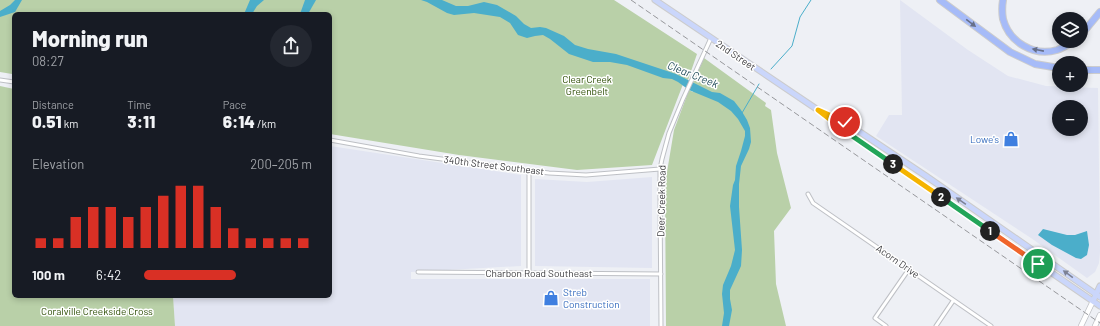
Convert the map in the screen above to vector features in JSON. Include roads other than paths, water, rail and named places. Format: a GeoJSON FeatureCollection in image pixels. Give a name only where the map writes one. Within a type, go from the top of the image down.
{"type":"FeatureCollection","features":[{"type":"Feature","properties":{"kind":"highway"},"geometry":{"type":"LineString","coordinates":[[940,0],[1010,52],[1035,64],[1052,67]]}},
{"type":"Feature","properties":{"kind":"highway"},"geometry":{"type":"LineString","coordinates":[[1003,0],[1004,20],[1009,31],[1019,43],[1033,50],[1050,52],[1062,48]]}},
{"type":"Feature","properties":{"kind":"highway"},"geometry":{"type":"LineString","coordinates":[[1088,27],[1100,12]]}},
{"type":"Feature","properties":{"kind":"highway"},"geometry":{"type":"LineString","coordinates":[[1088,70],[1100,70]]}},
{"type":"Feature","properties":{"kind":"main road","name":"2nd Street"},"geometry":{"type":"LineString","coordinates":[[655,0],[818,110],[838,126],[1100,306]]}},
{"type":"Feature","properties":{"kind":"main road","name":"2nd Street"},"geometry":{"type":"LineString","coordinates":[[818,110],[845,122],[1098,295]]}},
{"type":"Feature","properties":{"kind":"main road"},"geometry":{"type":"LineString","coordinates":[[1093,301],[1098,295],[1100,286]]}},
{"type":"Feature","properties":{"kind":"street","name":"Deer Creek Road"},"geometry":{"type":"LineString","coordinates":[[661,326],[660,169],[670,133],[683,98],[711,38]]}},
{"type":"Feature","properties":{"kind":"street"},"geometry":{"type":"LineString","coordinates":[[0,80],[12,82]]}},
{"type":"Feature","properties":{"kind":"street","name":"340th Street Southeast"},"geometry":{"type":"LineString","coordinates":[[332,140],[419,156],[529,170],[586,175],[660,169]]}},
{"type":"Feature","properties":{"kind":"street"},"geometry":{"type":"LineString","coordinates":[[529,170],[529,273]]}},
{"type":"Feature","properties":{"kind":"street","name":"Acorn Drive"},"geometry":{"type":"LineString","coordinates":[[808,194],[814,203],[992,326]]}},
{"type":"Feature","properties":{"kind":"street"},"geometry":{"type":"LineString","coordinates":[[886,326],[875,318],[909,269]]}},
{"type":"Feature","properties":{"kind":"street","name":"Charbon Road Southeast"},"geometry":{"type":"LineString","coordinates":[[418,272],[661,274]]}},
{"type":"Feature","properties":{"kind":"street"},"geometry":{"type":"LineString","coordinates":[[936,326],[953,300]]}},
{"type":"Feature","properties":{"kind":"street"},"geometry":{"type":"LineString","coordinates":[[1081,326],[1093,301]]}},
{"type":"Feature","properties":{"kind":"street"},"geometry":{"type":"LineString","coordinates":[[1095,326],[1100,315]]}},
{"type":"Feature","properties":{"kind":"water"},"geometry":{"type":"Polygon","coordinates":[[[15,0],[22,0],[15,12],[0,17],[0,11],[15,0]]]}},
{"type":"Feature","properties":{"kind":"water"},"geometry":{"type":"Polygon","coordinates":[[[250,0],[264,0],[257,6],[253,12],[245,12],[250,0]]]}},
{"type":"Feature","properties":{"kind":"water"},"geometry":{"type":"Polygon","coordinates":[[[305,0],[316,0],[309,12],[301,12],[305,0]]]}},
{"type":"Feature","properties":{"kind":"water"},"geometry":{"type":"Polygon","coordinates":[[[421,0],[442,0],[456,6],[468,6],[484,2],[497,5],[516,16],[524,24],[531,28],[546,28],[564,36],[575,45],[616,54],[676,74],[712,92],[720,93],[734,101],[747,120],[750,128],[751,142],[741,166],[739,207],[742,250],[741,266],[730,290],[732,310],[729,326],[722,326],[724,313],[722,294],[723,285],[731,266],[735,250],[730,206],[736,166],[745,136],[745,131],[731,111],[718,102],[689,90],[672,79],[663,78],[627,65],[610,62],[593,62],[569,54],[543,35],[527,38],[518,35],[510,23],[500,17],[474,13],[454,15],[421,0]]]}},
{"type":"Feature","properties":{"kind":"water"},"geometry":{"type":"Polygon","coordinates":[[[1043,229],[1067,235],[1075,235],[1087,231],[1089,245],[1087,255],[1081,259],[1076,258],[1052,245],[1038,235],[1043,229]]]}},
{"type":"Feature","properties":{"kind":"waterway"},"geometry":{"type":"LineString","coordinates":[[771,69],[792,46],[800,17],[811,0]]}},
{"type":"Feature","properties":{"kind":"waterway"},"geometry":{"type":"LineString","coordinates":[[742,113],[759,84]]}},
{"type":"Feature","properties":{"kind":"railway"},"geometry":{"type":"LineString","coordinates":[[631,0],[1100,323]]}},
{"type":"Feature","properties":{"kind":"place","name":"Lowe's"},"geometry":{"type":"Point","coordinates":[1011,139]}},
{"type":"Feature","properties":{"kind":"place","name":"Streb Construction"},"geometry":{"type":"Point","coordinates":[551,298]}},
{"type":"Feature","properties":{"kind":"water label","name":"Clear Creek"},"geometry":{"type":"Point","coordinates":[693,74]}},
{"type":"Feature","properties":{"kind":"park label","name":"Clear Creek Greenbelt"},"geometry":{"type":"Point","coordinates":[587,84]}},
{"type":"Feature","properties":{"kind":"park label","name":"Coralville Creekside Cross"},"geometry":{"type":"Point","coordinates":[97,311]}}]}
